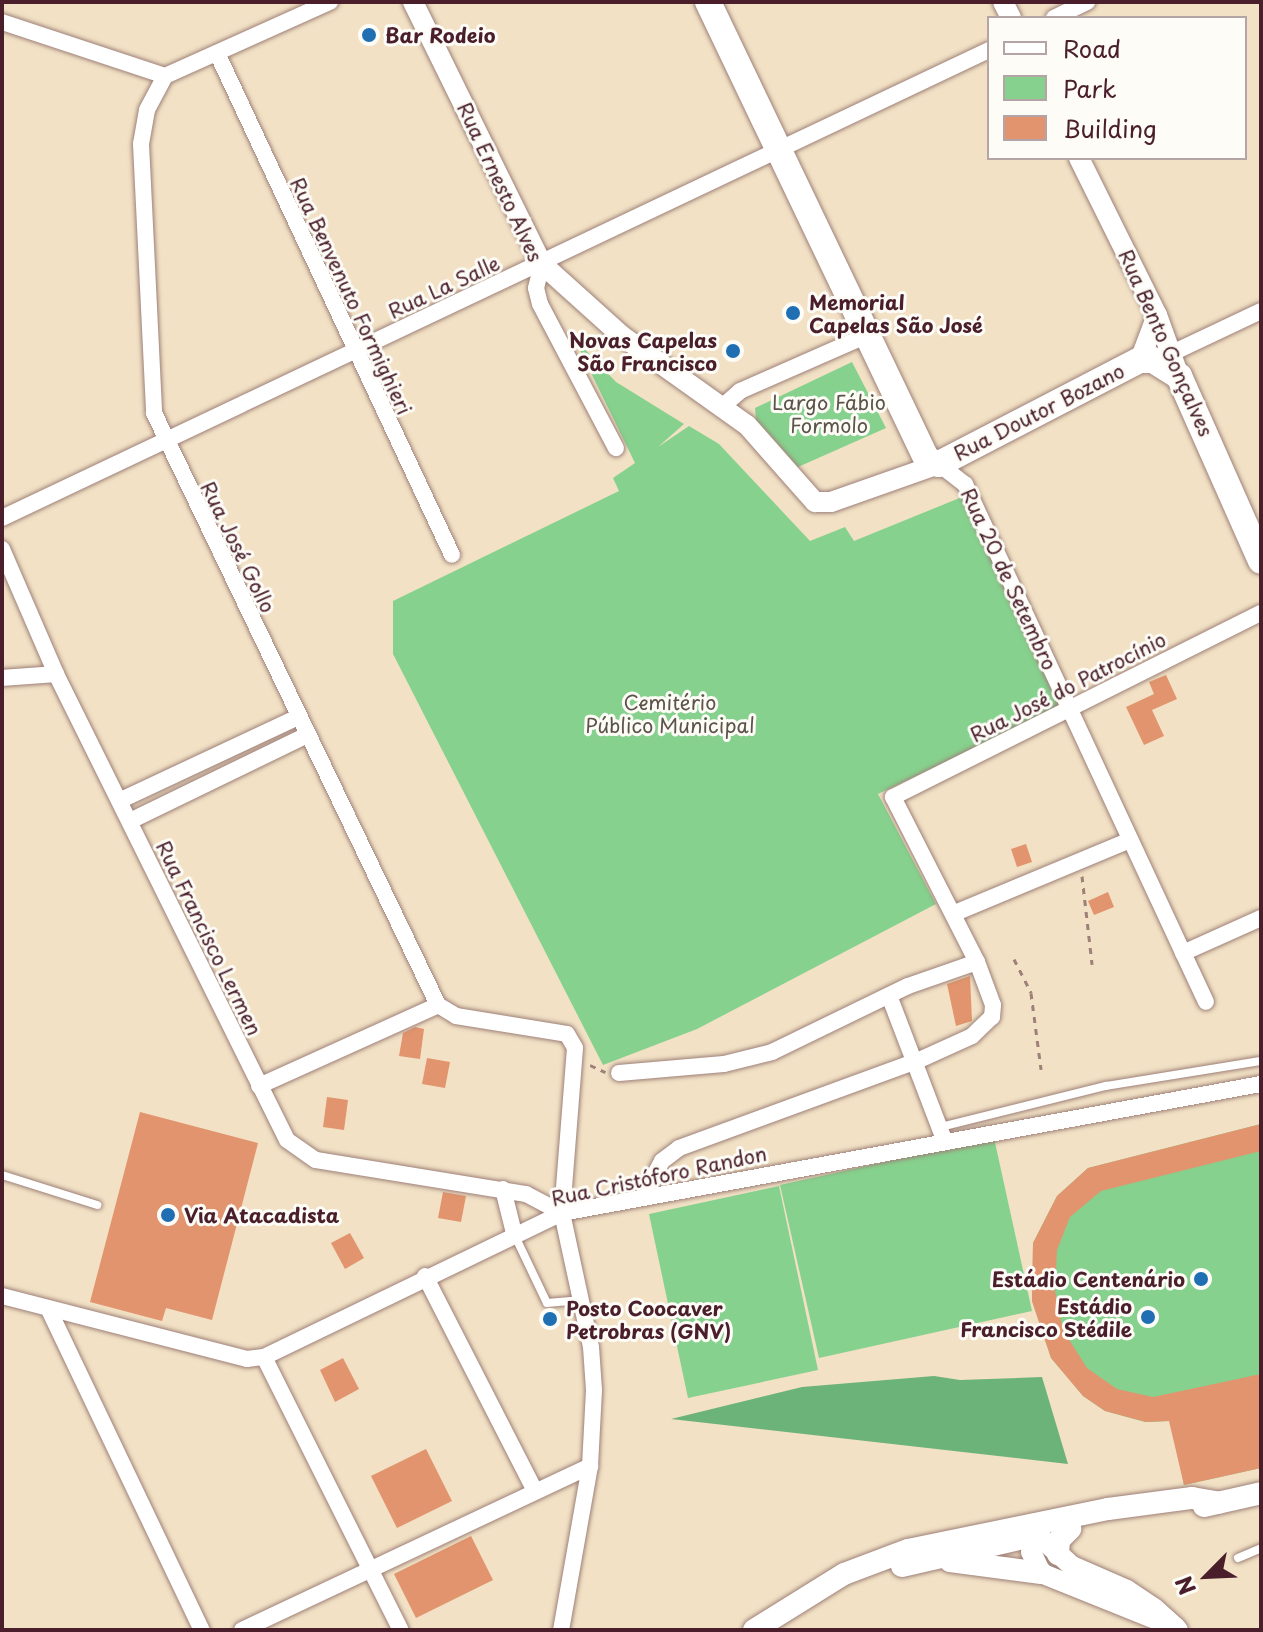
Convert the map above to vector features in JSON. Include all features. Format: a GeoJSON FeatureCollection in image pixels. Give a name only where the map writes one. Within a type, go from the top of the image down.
{"type":"FeatureCollection","features":[{"type":"Feature","properties":{"kind":"main road","name":"Rua 20 de Setembro"},"geometry":{"type":"LineString","coordinates":[[708,2],[919,450],[939,464]]}},
{"type":"Feature","properties":{"kind":"main road","name":"Rua Doutor Bozano"},"geometry":{"type":"LineString","coordinates":[[939,464],[1140,360],[1176,364]]}},
{"type":"Feature","properties":{"kind":"main road","name":"Rua Bento Gonçalves"},"geometry":{"type":"LineString","coordinates":[[1176,364],[1256,536],[1261,561]]}},
{"type":"Feature","properties":{"kind":"main road"},"geometry":{"type":"LineString","coordinates":[[754,1630],[844,1574],[967,1535],[1108,1509],[1192,1498],[1219,1503]]}},
{"type":"Feature","properties":{"kind":"main road"},"geometry":{"type":"LineString","coordinates":[[844,1574],[936,1559],[1070,1529],[1258,1498]]}},
{"type":"Feature","properties":{"kind":"main road"},"geometry":{"type":"LineString","coordinates":[[967,1535],[1038,1535],[1108,1509]]}},
{"type":"Feature","properties":{"kind":"main road"},"geometry":{"type":"LineString","coordinates":[[1058,1554],[1059,1540],[1070,1529]]}},
{"type":"Feature","properties":{"kind":"main road"},"geometry":{"type":"LineString","coordinates":[[936,1559],[1041,1573]]}},
{"type":"Feature","properties":{"kind":"street"},"geometry":{"type":"LineString","coordinates":[[2,22],[165,76],[330,2]]}},
{"type":"Feature","properties":{"kind":"street","name":"Rua Ernesto Alves"},"geometry":{"type":"LineString","coordinates":[[413,2],[542,264],[536,288],[540,304],[616,448]]}},
{"type":"Feature","properties":{"kind":"street"},"geometry":{"type":"LineString","coordinates":[[1058,16],[1087,2]]}},
{"type":"Feature","properties":{"kind":"street","name":"Rua La Salle"},"geometry":{"type":"LineString","coordinates":[[2,518],[163,438],[542,264],[987,51]]}},
{"type":"Feature","properties":{"kind":"street","name":"Rua Benvenuto Formighieri"},"geometry":{"type":"LineString","coordinates":[[217,53],[352,351],[452,555]]}},
{"type":"Feature","properties":{"kind":"street","name":"Rua José Gollo"},"geometry":{"type":"LineString","coordinates":[[165,76],[147,110],[141,144],[152,382],[163,438],[438,1005]]}},
{"type":"Feature","properties":{"kind":"street","name":"Rua Bento Gonçalves"},"geometry":{"type":"LineString","coordinates":[[1080,160],[1157,315],[1176,364]]}},
{"type":"Feature","properties":{"kind":"street"},"geometry":{"type":"LineString","coordinates":[[542,264],[622,336],[723,406],[822,504],[939,464]]}},
{"type":"Feature","properties":{"kind":"street"},"geometry":{"type":"LineString","coordinates":[[1176,364],[1261,311]]}},
{"type":"Feature","properties":{"kind":"street","name":"Rua Doutor Bozano"},"geometry":{"type":"LineString","coordinates":[[1140,360],[1157,315]]}},
{"type":"Feature","properties":{"kind":"street"},"geometry":{"type":"LineString","coordinates":[[723,406],[740,391],[865,336]]}},
{"type":"Feature","properties":{"kind":"street","name":"Rua 20 de Setembro"},"geometry":{"type":"LineString","coordinates":[[939,464],[965,484],[1206,1002]]}},
{"type":"Feature","properties":{"kind":"street","name":"Rua Francisco Lermen"},"geometry":{"type":"LineString","coordinates":[[2,549],[56,674],[287,1140],[316,1160],[503,1189],[526,1194],[562,1213]]}},
{"type":"Feature","properties":{"kind":"street","name":"Rua José do Patrocínio"},"geometry":{"type":"LineString","coordinates":[[955,913],[893,797],[1261,613]]}},
{"type":"Feature","properties":{"kind":"street"},"geometry":{"type":"LineString","coordinates":[[2,678],[56,674]]}},
{"type":"Feature","properties":{"kind":"street"},"geometry":{"type":"LineString","coordinates":[[121,800],[298,717]]}},
{"type":"Feature","properties":{"kind":"street"},"geometry":{"type":"LineString","coordinates":[[130,821],[307,735]]}},
{"type":"Feature","properties":{"kind":"street"},"geometry":{"type":"LineString","coordinates":[[642,1198],[662,1161],[679,1148],[917,1061],[972,1036],[992,1017],[993,1005],[955,913],[1130,840]]}},
{"type":"Feature","properties":{"kind":"street"},"geometry":{"type":"LineString","coordinates":[[1183,953],[1261,918]]}},
{"type":"Feature","properties":{"kind":"street"},"geometry":{"type":"LineString","coordinates":[[619,1073],[724,1064],[772,1052],[890,998],[908,986],[977,962]]}},
{"type":"Feature","properties":{"kind":"street"},"geometry":{"type":"LineString","coordinates":[[890,998],[943,1134]]}},
{"type":"Feature","properties":{"kind":"street"},"geometry":{"type":"LineString","coordinates":[[259,1086],[438,1005],[456,1016],[567,1034],[576,1058],[562,1213],[594,1390],[590,1466],[561,1630]]}},
{"type":"Feature","properties":{"kind":"street","name":"Rua Cristóforo Randon"},"geometry":{"type":"LineString","coordinates":[[264,1357],[425,1276],[562,1213],[943,1134],[1261,1084]]}},
{"type":"Feature","properties":{"kind":"street"},"geometry":{"type":"LineString","coordinates":[[503,1189],[514,1233]]}},
{"type":"Feature","properties":{"kind":"street"},"geometry":{"type":"LineString","coordinates":[[425,1276],[534,1489]]}},
{"type":"Feature","properties":{"kind":"street"},"geometry":{"type":"LineString","coordinates":[[2,1296],[50,1312],[247,1359],[264,1357],[401,1630]]}},
{"type":"Feature","properties":{"kind":"street"},"geometry":{"type":"LineString","coordinates":[[50,1312],[202,1630]]}},
{"type":"Feature","properties":{"kind":"street"},"geometry":{"type":"LineString","coordinates":[[242,1630],[534,1489],[590,1466]]}},
{"type":"Feature","properties":{"kind":"street"},"geometry":{"type":"LineString","coordinates":[[1038,1535],[1058,1554],[1092,1577],[1127,1590],[1177,1629],[1041,1573],[1031,1552],[1038,1535]]}},
{"type":"Feature","properties":{"kind":"lane"},"geometry":{"type":"LineString","coordinates":[[943,1134],[1106,1086],[1261,1061]]}},
{"type":"Feature","properties":{"kind":"lane"},"geometry":{"type":"LineString","coordinates":[[2,1175],[97,1205]]}},
{"type":"Feature","properties":{"kind":"lane"},"geometry":{"type":"LineString","coordinates":[[514,1233],[547,1303],[580,1300]]}},
{"type":"Feature","properties":{"kind":"lane"},"geometry":{"type":"LineString","coordinates":[[1238,1558],[1261,1548]]}},
{"type":"Feature","properties":{"kind":"path"},"geometry":{"type":"LineString","coordinates":[[1080,860],[1092,964]]}},
{"type":"Feature","properties":{"kind":"path"},"geometry":{"type":"LineString","coordinates":[[1014,959],[1031,993],[1041,1069]]}},
{"type":"Feature","properties":{"kind":"path"},"geometry":{"type":"LineString","coordinates":[[576,1058],[619,1073]]}},
{"type":"Feature","properties":{"kind":"green space","name":"Cemitério Público Municipal"},"geometry":{"type":"Polygon","coordinates":[[[574,338],[616,382],[684,424],[658,447],[689,426],[719,444],[810,541],[845,527],[854,541],[962,497],[1060,707],[878,794],[936,904],[697,1029],[603,1065],[393,654],[393,601],[619,491],[613,478],[635,463],[574,338]]]}},
{"type":"Feature","properties":{"kind":"green space","name":"Largo Fábio Formolo"},"geometry":{"type":"Polygon","coordinates":[[[852,362],[886,428],[798,467],[756,419],[755,408],[852,362]]]}},
{"type":"Feature","properties":{"kind":"green space","name":"Estádio Francisco Stédile"},"geometry":{"type":"Polygon","coordinates":[[[1261,1124],[1261,1468],[1184,1485],[1170,1421],[1145,1422],[1105,1411],[1083,1396],[1051,1358],[1032,1301],[1033,1243],[1057,1196],[1088,1168],[1261,1124]]]}},
{"type":"Feature","properties":{"kind":"green space"},"geometry":{"type":"Polygon","coordinates":[[[994,1138],[1032,1311],[819,1358],[780,1185],[994,1138]]]}},
{"type":"Feature","properties":{"kind":"green space"},"geometry":{"type":"Polygon","coordinates":[[[779,1186],[818,1370],[688,1398],[649,1214],[779,1186]]]}},
{"type":"Feature","properties":{"kind":"green space"},"geometry":{"type":"Polygon","coordinates":[[[934,1376],[960,1380],[1042,1377],[1068,1464],[671,1419],[802,1387],[934,1376]]]}},
{"type":"Feature","properties":{"kind":"building"},"geometry":{"type":"Polygon","coordinates":[[[1166,675],[1177,699],[1152,710],[1164,736],[1144,745],[1126,707],[1154,694],[1149,682],[1166,675]]]}},
{"type":"Feature","properties":{"kind":"building"},"geometry":{"type":"Polygon","coordinates":[[[1026,844],[1032,862],[1017,867],[1011,849],[1026,844]]]}},
{"type":"Feature","properties":{"kind":"building"},"geometry":{"type":"Polygon","coordinates":[[[1108,892],[1114,907],[1094,915],[1088,901],[1108,892]]]}},
{"type":"Feature","properties":{"kind":"building"},"geometry":{"type":"Polygon","coordinates":[[[970,976],[972,1021],[956,1026],[947,984],[970,976]]]}},
{"type":"Feature","properties":{"kind":"building"},"geometry":{"type":"Polygon","coordinates":[[[415,1027],[424,1029],[420,1059],[399,1056],[403,1033],[415,1027]]]}},
{"type":"Feature","properties":{"kind":"building"},"geometry":{"type":"Polygon","coordinates":[[[427,1058],[450,1062],[445,1088],[422,1084],[427,1058]]]}},
{"type":"Feature","properties":{"kind":"building"},"geometry":{"type":"Polygon","coordinates":[[[327,1097],[348,1100],[344,1130],[323,1127],[327,1097]]]}},
{"type":"Feature","properties":{"kind":"building"},"geometry":{"type":"Polygon","coordinates":[[[140,1112],[258,1143],[212,1320],[166,1308],[162,1321],[90,1302],[140,1112]]]}},
{"type":"Feature","properties":{"kind":"building"},"geometry":{"type":"Polygon","coordinates":[[[1261,1124],[1261,1151],[1101,1191],[1070,1217],[1057,1250],[1055,1291],[1063,1330],[1087,1368],[1117,1389],[1153,1397],[1261,1374],[1261,1468],[1184,1485],[1169,1421],[1146,1422],[1105,1411],[1083,1396],[1051,1358],[1032,1301],[1033,1243],[1057,1196],[1088,1168],[1261,1124]]]}},
{"type":"Feature","properties":{"kind":"building"},"geometry":{"type":"Polygon","coordinates":[[[443,1192],[466,1196],[461,1222],[438,1218],[443,1192]]]}},
{"type":"Feature","properties":{"kind":"building"},"geometry":{"type":"Polygon","coordinates":[[[350,1233],[364,1258],[345,1269],[331,1243],[350,1233]]]}},
{"type":"Feature","properties":{"kind":"building"},"geometry":{"type":"Polygon","coordinates":[[[343,1358],[359,1389],[335,1402],[320,1370],[343,1358]]]}},
{"type":"Feature","properties":{"kind":"building"},"geometry":{"type":"Polygon","coordinates":[[[426,1449],[452,1501],[397,1528],[371,1476],[426,1449]]]}},
{"type":"Feature","properties":{"kind":"building"},"geometry":{"type":"Polygon","coordinates":[[[471,1536],[493,1580],[416,1618],[394,1574],[471,1536]]]}},
{"type":"Feature","properties":{"kind":"place","name":"Bar Rodeio"},"geometry":{"type":"Point","coordinates":[369,35]}},
{"type":"Feature","properties":{"kind":"place","name":"Memorial Capelas São José"},"geometry":{"type":"Point","coordinates":[793,313]}},
{"type":"Feature","properties":{"kind":"place","name":"Novas Capelas São Francisco"},"geometry":{"type":"Point","coordinates":[733,351]}},
{"type":"Feature","properties":{"kind":"place","name":"Via Atacadista"},"geometry":{"type":"Point","coordinates":[168,1215]}},
{"type":"Feature","properties":{"kind":"place","name":"Estádio Centenário"},"geometry":{"type":"Point","coordinates":[1201,1279]}},
{"type":"Feature","properties":{"kind":"place","name":"Estádio Francisco Stédile"},"geometry":{"type":"Point","coordinates":[1148,1317]}},
{"type":"Feature","properties":{"kind":"place","name":"Posto Coocaver Petrobras (GNV)"},"geometry":{"type":"Point","coordinates":[550,1319]}}]}
